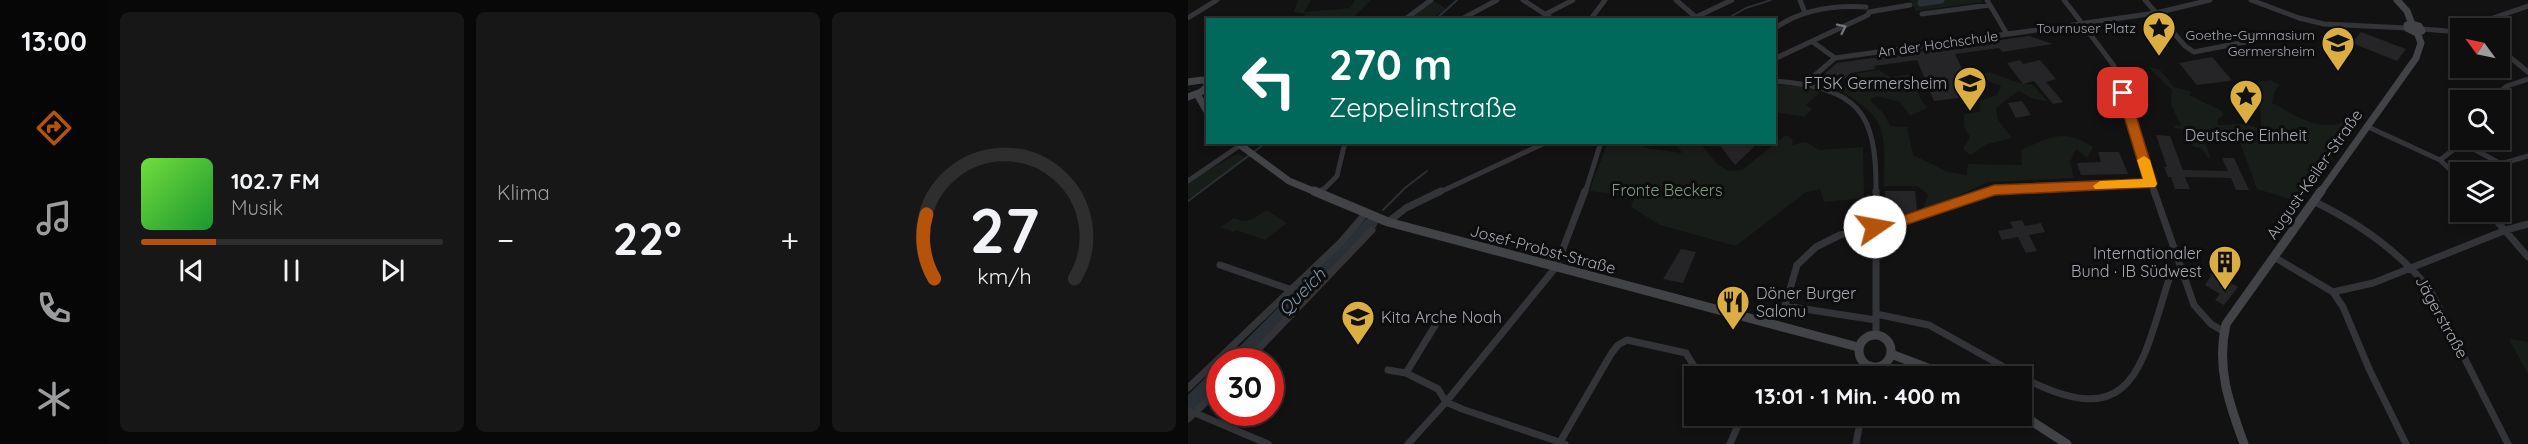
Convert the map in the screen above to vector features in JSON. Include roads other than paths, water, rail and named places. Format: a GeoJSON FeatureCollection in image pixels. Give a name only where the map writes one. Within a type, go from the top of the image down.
{"type":"FeatureCollection","features":[{"type":"Feature","properties":{"kind":"main road"},"geometry":{"type":"LineString","coordinates":[[2397,0],[2407,10],[2409,26],[2419,31]]}},
{"type":"Feature","properties":{"kind":"main road","name":"August-Keiler-Straße"},"geometry":{"type":"LineString","coordinates":[[2223,331],[2232,315],[2416,58],[2421,43],[2419,31]]}},
{"type":"Feature","properties":{"kind":"main road"},"geometry":{"type":"LineString","coordinates":[[1188,82],[1202,80],[1206,83]]}},
{"type":"Feature","properties":{"kind":"main road"},"geometry":{"type":"LineString","coordinates":[[1188,97],[1197,94],[1206,86]]}},
{"type":"Feature","properties":{"kind":"main road"},"geometry":{"type":"LineString","coordinates":[[1197,94],[1206,110]]}},
{"type":"Feature","properties":{"kind":"main road","name":"Josef-Probst-Straße"},"geometry":{"type":"LineString","coordinates":[[1242,146],[1256,159],[1289,181],[1388,222],[1858,347]]}},
{"type":"Feature","properties":{"kind":"main road"},"geometry":{"type":"LineString","coordinates":[[2223,331],[2219,358],[2220,374],[2244,444]]}},
{"type":"Feature","properties":{"kind":"main road"},"geometry":{"type":"LineString","coordinates":[[1876,336],[1887,340],[1891,354],[1882,364],[1871,365],[1862,360],[1858,347],[1863,339],[1876,336]]}},
{"type":"Feature","properties":{"kind":"main road"},"geometry":{"type":"LineString","coordinates":[[1891,354],[1923,366]]}},
{"type":"Feature","properties":{"kind":"main road"},"geometry":{"type":"LineString","coordinates":[[2032,421],[2067,444]]}},
{"type":"Feature","properties":{"kind":"street"},"geometry":{"type":"LineString","coordinates":[[1188,18],[1216,0]]}},
{"type":"Feature","properties":{"kind":"street"},"geometry":{"type":"LineString","coordinates":[[1407,18],[1431,0]]}},
{"type":"Feature","properties":{"kind":"street"},"geometry":{"type":"LineString","coordinates":[[1464,18],[1497,0]]}},
{"type":"Feature","properties":{"kind":"street"},"geometry":{"type":"LineString","coordinates":[[1522,0],[1551,18]]}},
{"type":"Feature","properties":{"kind":"street"},"geometry":{"type":"LineString","coordinates":[[1546,14],[1573,0]]}},
{"type":"Feature","properties":{"kind":"street"},"geometry":{"type":"LineString","coordinates":[[1592,18],[1605,0]]}},
{"type":"Feature","properties":{"kind":"street"},"geometry":{"type":"LineString","coordinates":[[1676,0],[1697,18],[1704,12],[1732,0]]}},
{"type":"Feature","properties":{"kind":"street"},"geometry":{"type":"LineString","coordinates":[[1800,0],[1805,13]]}},
{"type":"Feature","properties":{"kind":"street"},"geometry":{"type":"LineString","coordinates":[[1776,58],[1868,15],[1867,0]]}},
{"type":"Feature","properties":{"kind":"street"},"geometry":{"type":"LineString","coordinates":[[2064,0],[2114,66],[2181,272],[2199,313],[2223,331]]}},
{"type":"Feature","properties":{"kind":"street"},"geometry":{"type":"LineString","coordinates":[[2145,0],[2191,51],[2210,50],[2291,33]]}},
{"type":"Feature","properties":{"kind":"street","name":"An der Hochschule"},"geometry":{"type":"LineString","coordinates":[[1835,58],[2156,13],[2209,0]]}},
{"type":"Feature","properties":{"kind":"street"},"geometry":{"type":"LineString","coordinates":[[2252,0],[2298,18],[2324,24],[2409,26]]}},
{"type":"Feature","properties":{"kind":"street"},"geometry":{"type":"LineString","coordinates":[[1922,14],[1988,2],[2007,34]]}},
{"type":"Feature","properties":{"kind":"street"},"geometry":{"type":"LineString","coordinates":[[1776,27],[1785,20],[1805,13],[1910,5]]}},
{"type":"Feature","properties":{"kind":"street"},"geometry":{"type":"LineString","coordinates":[[2493,18],[2528,6]]}},
{"type":"Feature","properties":{"kind":"street"},"geometry":{"type":"LineString","coordinates":[[2419,31],[2450,32]]}},
{"type":"Feature","properties":{"kind":"street"},"geometry":{"type":"LineString","coordinates":[[1806,83],[1835,58],[1813,42]]}},
{"type":"Feature","properties":{"kind":"street"},"geometry":{"type":"LineString","coordinates":[[2510,57],[2528,72]]}},
{"type":"Feature","properties":{"kind":"street"},"geometry":{"type":"LineString","coordinates":[[2499,90],[2528,79]]}},
{"type":"Feature","properties":{"kind":"street"},"geometry":{"type":"LineString","coordinates":[[1776,81],[1806,83],[1831,92],[1854,106],[1869,124],[1875,169],[1876,336]]}},
{"type":"Feature","properties":{"kind":"street"},"geometry":{"type":"LineString","coordinates":[[2366,126],[2440,160],[2450,170]]}},
{"type":"Feature","properties":{"kind":"street"},"geometry":{"type":"LineString","coordinates":[[1320,194],[1337,176],[1345,144]]}},
{"type":"Feature","properties":{"kind":"street"},"geometry":{"type":"LineString","coordinates":[[1388,222],[1406,208],[1542,144]]}},
{"type":"Feature","properties":{"kind":"street"},"geometry":{"type":"LineString","coordinates":[[1408,444],[1446,402],[1556,267],[1579,210],[1599,144]]}},
{"type":"Feature","properties":{"kind":"street"},"geometry":{"type":"LineString","coordinates":[[1188,181],[1242,146]]}},
{"type":"Feature","properties":{"kind":"street"},"geometry":{"type":"LineString","coordinates":[[2440,160],[2453,150]]}},
{"type":"Feature","properties":{"kind":"street"},"geometry":{"type":"LineString","coordinates":[[2478,150],[2501,164],[2528,156]]}},
{"type":"Feature","properties":{"kind":"street"},"geometry":{"type":"LineString","coordinates":[[2002,366],[1929,325],[1785,306],[1797,265],[1806,255],[1828,239],[1902,221],[1994,190],[2151,184]]}},
{"type":"Feature","properties":{"kind":"street","name":"Jägerstraße"},"geometry":{"type":"LineString","coordinates":[[2313,201],[2359,224],[2415,268],[2430,290],[2508,444]]}},
{"type":"Feature","properties":{"kind":"street"},"geometry":{"type":"LineString","coordinates":[[1188,388],[1292,290],[1354,229],[1365,214]]}},
{"type":"Feature","properties":{"kind":"street"},"geometry":{"type":"LineString","coordinates":[[2498,222],[2528,257]]}},
{"type":"Feature","properties":{"kind":"street"},"geometry":{"type":"LineString","coordinates":[[2333,292],[2373,283],[2506,230],[2528,224]]}},
{"type":"Feature","properties":{"kind":"street"},"geometry":{"type":"LineString","coordinates":[[1259,348],[1372,230]]}},
{"type":"Feature","properties":{"kind":"street"},"geometry":{"type":"LineString","coordinates":[[2274,257],[2333,292],[2343,307],[2370,371],[2406,444]]}},
{"type":"Feature","properties":{"kind":"street"},"geometry":{"type":"LineString","coordinates":[[1220,265],[1292,290]]}},
{"type":"Feature","properties":{"kind":"street"},"geometry":{"type":"LineString","coordinates":[[2032,382],[2059,394],[2078,399],[2091,399],[2121,391],[2136,374],[2170,276],[2181,272]]}},
{"type":"Feature","properties":{"kind":"street"},"geometry":{"type":"LineString","coordinates":[[1406,373],[1436,324]]}},
{"type":"Feature","properties":{"kind":"street"},"geometry":{"type":"LineString","coordinates":[[1388,370],[1406,373],[1438,389],[1446,402],[1562,443],[1618,345],[1627,340],[1686,353],[1695,366]]}},
{"type":"Feature","properties":{"kind":"street"},"geometry":{"type":"LineString","coordinates":[[1188,419],[1192,411],[1206,400]]}},
{"type":"Feature","properties":{"kind":"street"},"geometry":{"type":"LineString","coordinates":[[1192,411],[1268,444]]}},
{"type":"Feature","properties":{"kind":"street"},"geometry":{"type":"LineString","coordinates":[[1730,444],[1738,426]]}},
{"type":"Feature","properties":{"kind":"street"},"geometry":{"type":"LineString","coordinates":[[1856,444],[1860,426]]}},
{"type":"Feature","properties":{"kind":"waterway"},"geometry":{"type":"LineString","coordinates":[[1437,18],[1457,0]]}},
{"type":"Feature","properties":{"kind":"waterway","name":"Queich"},"geometry":{"type":"LineString","coordinates":[[1728,18],[1746,8],[1771,0]]}},
{"type":"Feature","properties":{"kind":"waterway"},"geometry":{"type":"LineString","coordinates":[[1921,3],[1941,0]]}},
{"type":"Feature","properties":{"kind":"waterway"},"geometry":{"type":"LineString","coordinates":[[1188,201],[1264,144]]}},
{"type":"Feature","properties":{"kind":"waterway","name":"Queich"},"geometry":{"type":"LineString","coordinates":[[1383,210],[1405,188],[1427,171]]}},
{"type":"Feature","properties":{"kind":"waterway","name":"Queich"},"geometry":{"type":"LineString","coordinates":[[1246,348],[1371,223]]}},
{"type":"Feature","properties":{"kind":"waterway","name":"Queich"},"geometry":{"type":"LineString","coordinates":[[1191,403],[1206,388]]}},
{"type":"Feature","properties":{"kind":"place","name":"Tournuser Platz"},"geometry":{"type":"Point","coordinates":[2159,57]}},
{"type":"Feature","properties":{"kind":"place","name":"Goethe-Gymnasium Germersheim"},"geometry":{"type":"Point","coordinates":[2338,72]}},
{"type":"Feature","properties":{"kind":"place","name":"FTSK Germersheim"},"geometry":{"type":"Point","coordinates":[1970,112]}},
{"type":"Feature","properties":{"kind":"place","name":"Deutsche Einheit"},"geometry":{"type":"Point","coordinates":[2246,125]}},
{"type":"Feature","properties":{"kind":"place","name":"Internationaler Bund · IB Südwest"},"geometry":{"type":"Point","coordinates":[2225,291]}},
{"type":"Feature","properties":{"kind":"place","name":"Döner Burger Salonu"},"geometry":{"type":"Point","coordinates":[1733,331]}},
{"type":"Feature","properties":{"kind":"place","name":"Kita Arche Noah"},"geometry":{"type":"Point","coordinates":[1358,346]}},
{"type":"Feature","properties":{"kind":"park label","name":"Fronte Beckers"},"geometry":{"type":"Point","coordinates":[1667,190]}}]}
